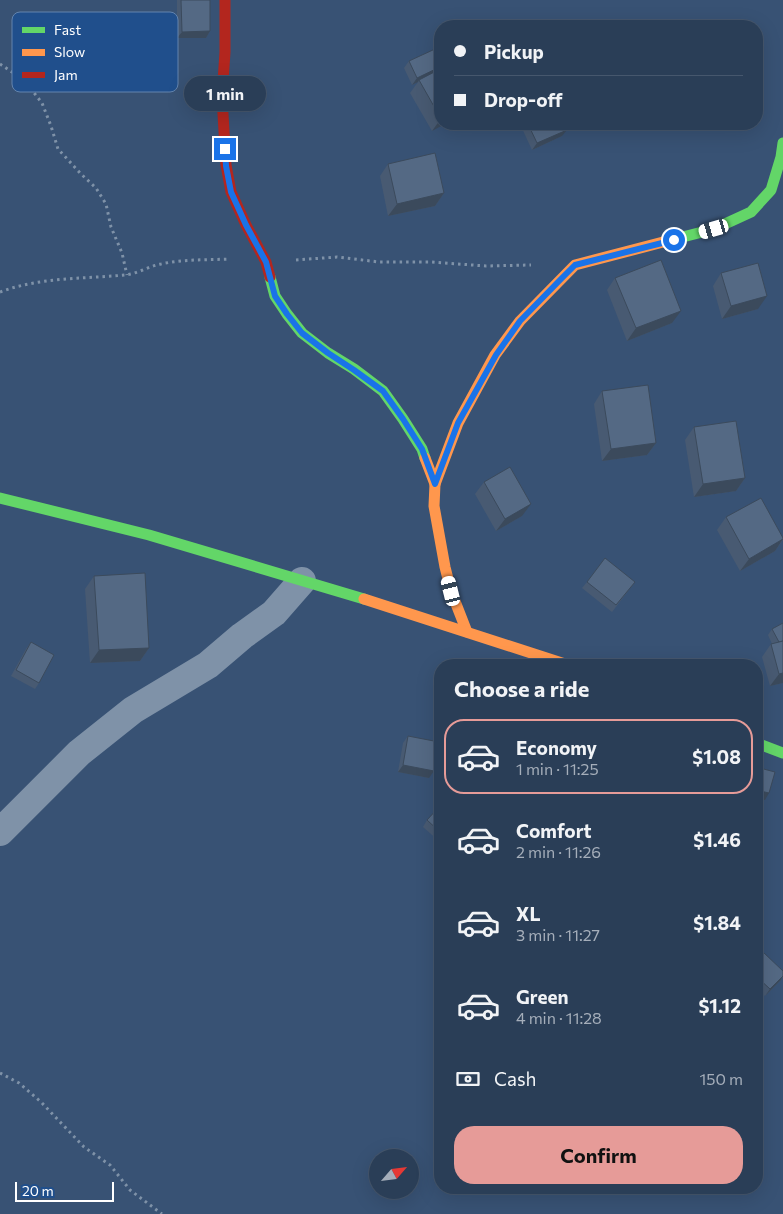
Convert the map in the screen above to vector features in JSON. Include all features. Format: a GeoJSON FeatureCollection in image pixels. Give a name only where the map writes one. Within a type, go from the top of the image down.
{"type":"FeatureCollection","features":[{"type":"Feature","properties":{"kind":"street"},"geometry":{"type":"LineString","coordinates":[[225,0],[225,52],[222,97],[226,166],[231,192],[266,262],[275,296],[302,333],[383,391],[422,449],[435,484]]}},
{"type":"Feature","properties":{"kind":"street"},"geometry":{"type":"LineString","coordinates":[[467,632],[451,591],[445,567],[434,506],[435,484],[458,423],[496,355],[520,321],[575,265],[714,229],[751,212],[771,190],[783,143]]}},
{"type":"Feature","properties":{"kind":"street"},"geometry":{"type":"LineString","coordinates":[[0,498],[149,535],[550,659]]}},
{"type":"Feature","properties":{"kind":"street"},"geometry":{"type":"LineString","coordinates":[[0,832],[79,754],[133,710],[208,665],[242,636],[274,613],[302,581]]}},
{"type":"Feature","properties":{"kind":"street"},"geometry":{"type":"LineString","coordinates":[[763,745],[783,752]]}},
{"type":"Feature","properties":{"kind":"path"},"geometry":{"type":"LineString","coordinates":[[0,64],[12,72]]}},
{"type":"Feature","properties":{"kind":"path"},"geometry":{"type":"LineString","coordinates":[[33,92],[42,103],[58,149],[96,188],[106,204],[111,227],[122,253],[127,275]]}},
{"type":"Feature","properties":{"kind":"path"},"geometry":{"type":"LineString","coordinates":[[0,292],[36,282],[127,275],[160,264],[182,261],[235,259],[266,262],[337,256],[379,262],[431,262],[486,266],[575,265]]}},
{"type":"Feature","properties":{"kind":"path"},"geometry":{"type":"LineString","coordinates":[[0,1073],[19,1083],[41,1102],[84,1147],[110,1165],[130,1190],[162,1214]]}},
{"type":"Feature","properties":{"kind":"building"},"geometry":{"type":"Polygon","coordinates":[[[181,0],[210,0],[210,31],[182,32],[181,0]]]}},
{"type":"Feature","properties":{"kind":"building"},"geometry":{"type":"Polygon","coordinates":[[[434,49],[434,70],[417,78],[409,61],[434,49]]]}},
{"type":"Feature","properties":{"kind":"building"},"geometry":{"type":"Polygon","coordinates":[[[434,72],[434,106],[419,80],[434,72]]]}},
{"type":"Feature","properties":{"kind":"building"},"geometry":{"type":"Polygon","coordinates":[[[531,130],[567,130],[537,143],[531,130]]]}},
{"type":"Feature","properties":{"kind":"building"},"geometry":{"type":"Polygon","coordinates":[[[435,153],[444,193],[397,204],[388,164],[435,153]]]}},
{"type":"Feature","properties":{"kind":"building"},"geometry":{"type":"Polygon","coordinates":[[[661,260],[681,311],[636,328],[615,278],[661,260]]]}},
{"type":"Feature","properties":{"kind":"building"},"geometry":{"type":"Polygon","coordinates":[[[758,263],[767,296],[731,306],[721,273],[758,263]]]}},
{"type":"Feature","properties":{"kind":"building"},"geometry":{"type":"Polygon","coordinates":[[[648,385],[656,443],[611,449],[602,391],[648,385]]]}},
{"type":"Feature","properties":{"kind":"building"},"geometry":{"type":"Polygon","coordinates":[[[736,421],[745,478],[703,484],[694,427],[736,421]]]}},
{"type":"Feature","properties":{"kind":"building"},"geometry":{"type":"Polygon","coordinates":[[[510,467],[531,504],[505,519],[484,482],[510,467]]]}},
{"type":"Feature","properties":{"kind":"building"},"geometry":{"type":"Polygon","coordinates":[[[761,498],[783,539],[749,559],[726,517],[761,498]]]}},
{"type":"Feature","properties":{"kind":"building"},"geometry":{"type":"Polygon","coordinates":[[[605,558],[635,582],[616,605],[587,582],[605,558]]]}},
{"type":"Feature","properties":{"kind":"building"},"geometry":{"type":"Polygon","coordinates":[[[145,573],[149,648],[99,650],[94,576],[145,573]]]}},
{"type":"Feature","properties":{"kind":"building"},"geometry":{"type":"Polygon","coordinates":[[[783,623],[783,641],[779,642],[772,629],[783,623]]]}},
{"type":"Feature","properties":{"kind":"building"},"geometry":{"type":"Polygon","coordinates":[[[783,641],[783,673],[779,674],[771,644],[783,641]]]}},
{"type":"Feature","properties":{"kind":"building"},"geometry":{"type":"Polygon","coordinates":[[[31,642],[54,655],[39,683],[16,670],[31,642]]]}},
{"type":"Feature","properties":{"kind":"building"},"geometry":{"type":"Polygon","coordinates":[[[408,736],[434,741],[434,771],[403,765],[408,736]]]}},
{"type":"Feature","properties":{"kind":"building"},"geometry":{"type":"Polygon","coordinates":[[[763,769],[775,772],[769,793],[763,792],[763,769]]]}},
{"type":"Feature","properties":{"kind":"building"},"geometry":{"type":"Polygon","coordinates":[[[434,812],[434,826],[427,820],[434,812]]]}},
{"type":"Feature","properties":{"kind":"building"},"geometry":{"type":"Polygon","coordinates":[[[763,954],[783,971],[783,976],[770,989],[763,982],[763,954]]]}},
{"type":"Feature","properties":{"kind":"traffic: fast"},"geometry":{"type":"LineString","coordinates":[[667,241],[714,229],[751,212],[771,190],[781,157],[783,143]]}},
{"type":"Feature","properties":{"kind":"traffic: fast"},"geometry":{"type":"LineString","coordinates":[[270,277],[275,296],[302,333],[383,391],[422,449],[425,458]]}},
{"type":"Feature","properties":{"kind":"traffic: fast"},"geometry":{"type":"LineString","coordinates":[[0,498],[149,535],[364,599]]}},
{"type":"Feature","properties":{"kind":"traffic: fast"},"geometry":{"type":"LineString","coordinates":[[763,746],[783,753]]}},
{"type":"Feature","properties":{"kind":"traffic: slow"},"geometry":{"type":"LineString","coordinates":[[435,484],[458,423],[495,355],[520,321],[575,265],[667,241]]}},
{"type":"Feature","properties":{"kind":"traffic: slow"},"geometry":{"type":"LineString","coordinates":[[425,458],[435,484],[434,506],[445,567],[451,591],[467,632]]}},
{"type":"Feature","properties":{"kind":"traffic: slow"},"geometry":{"type":"LineString","coordinates":[[364,599],[549,659]]}},
{"type":"Feature","properties":{"kind":"traffic: jam"},"geometry":{"type":"LineString","coordinates":[[225,0],[225,52],[222,97],[226,165],[231,192],[266,262],[270,277]]}},
{"type":"Feature","properties":{"kind":"route"},"geometry":{"type":"LineString","coordinates":[[225,149],[231,192],[266,262],[275,296],[302,333],[383,391],[422,449],[435,484],[458,423],[496,355],[520,321],[561,279],[575,265],[674,240]]}}]}
